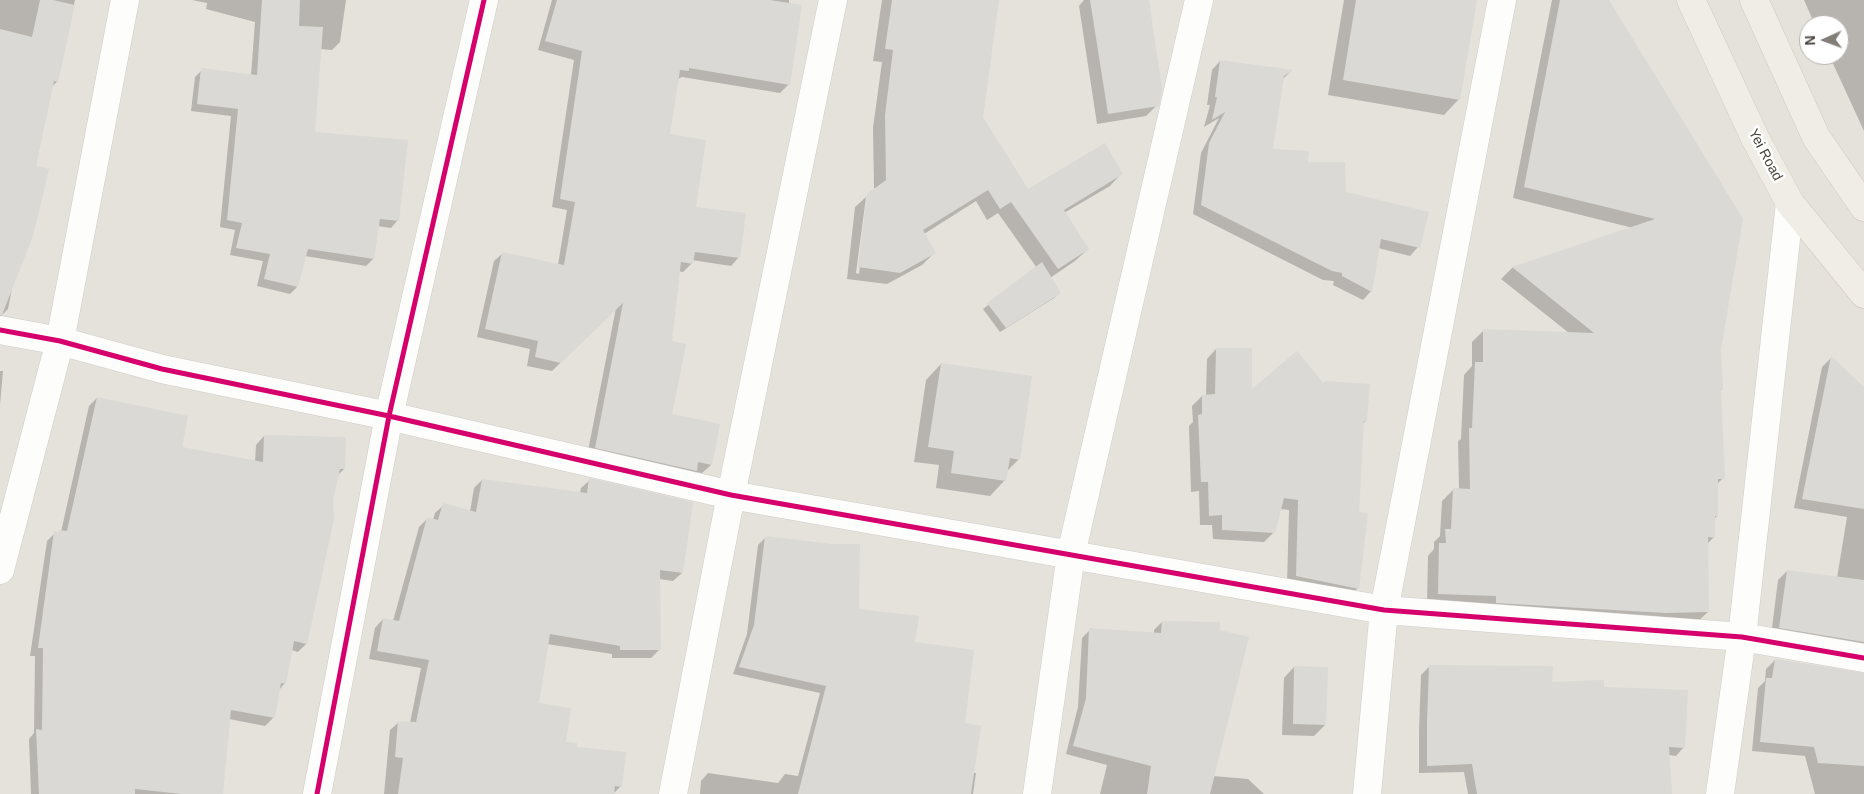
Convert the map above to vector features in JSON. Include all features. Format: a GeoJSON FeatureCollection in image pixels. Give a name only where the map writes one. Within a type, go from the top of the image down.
{"type":"FeatureCollection","features":[{"type":"Feature","properties":{"kind":"main road","name":"Yei Road"},"geometry":{"type":"LineString","coordinates":[[1691,0],[1755,138],[1790,203],[1864,294]]}},
{"type":"Feature","properties":{"kind":"main road"},"geometry":{"type":"LineString","coordinates":[[1754,0],[1816,137],[1864,207]]}},
{"type":"Feature","properties":{"kind":"street"},"geometry":{"type":"LineString","coordinates":[[0,570],[60,341],[126,0]]}},
{"type":"Feature","properties":{"kind":"street"},"geometry":{"type":"LineString","coordinates":[[317,794],[389,416],[484,0]]}},
{"type":"Feature","properties":{"kind":"street"},"geometry":{"type":"LineString","coordinates":[[673,794],[731,495],[833,0]]}},
{"type":"Feature","properties":{"kind":"street"},"geometry":{"type":"LineString","coordinates":[[1037,794],[1071,554],[1199,0]]}},
{"type":"Feature","properties":{"kind":"street"},"geometry":{"type":"LineString","coordinates":[[1367,794],[1384,610],[1502,0]]}},
{"type":"Feature","properties":{"kind":"street"},"geometry":{"type":"LineString","coordinates":[[1720,794],[1742,637],[1790,203]]}},
{"type":"Feature","properties":{"kind":"street"},"geometry":{"type":"LineString","coordinates":[[0,330],[60,341],[162,369],[389,416],[731,495],[1384,610],[1742,637],[1864,658]]}},
{"type":"Feature","properties":{"kind":"shaded area"},"geometry":{"type":"Polygon","coordinates":[[[0,0],[1864,0],[1864,794],[0,794],[0,0]]]}},
{"type":"Feature","properties":{"kind":"building"},"geometry":{"type":"Polygon","coordinates":[[[40,0],[53,0],[75,5],[58,82],[54,81],[36,166],[49,169],[33,236],[2,315],[0,315],[0,29],[32,37],[40,0]]]}},
{"type":"Feature","properties":{"kind":"building"},"geometry":{"type":"Polygon","coordinates":[[[262,0],[300,0],[299,26],[323,27],[315,132],[408,140],[399,221],[380,219],[374,259],[308,249],[298,287],[264,279],[270,254],[236,248],[242,223],[227,220],[238,109],[197,104],[201,68],[257,75],[262,0]]]}},
{"type":"Feature","properties":{"kind":"building"},"geometry":{"type":"Polygon","coordinates":[[[557,0],[770,0],[802,5],[790,85],[689,68],[689,71],[680,70],[670,134],[706,140],[696,207],[746,213],[740,258],[695,252],[693,264],[681,262],[672,341],[686,344],[672,414],[720,424],[712,465],[698,462],[697,471],[595,448],[623,303],[561,363],[535,357],[538,341],[485,329],[502,252],[564,265],[575,202],[560,199],[582,51],[545,41],[557,0]]]}},
{"type":"Feature","properties":{"kind":"building"},"geometry":{"type":"Polygon","coordinates":[[[892,0],[999,0],[983,117],[1028,189],[1105,143],[1123,174],[1064,210],[1089,249],[1058,269],[1011,202],[1000,209],[988,190],[923,230],[936,253],[900,273],[858,267],[867,194],[886,180],[885,115],[893,50],[885,49],[892,0]]]}},
{"type":"Feature","properties":{"kind":"building"},"geometry":{"type":"Polygon","coordinates":[[[1090,0],[1149,0],[1162,89],[1159,106],[1108,114],[1090,0]]]}},
{"type":"Feature","properties":{"kind":"building"},"geometry":{"type":"Polygon","coordinates":[[[1356,0],[1477,0],[1460,100],[1343,80],[1356,0]]]}},
{"type":"Feature","properties":{"kind":"building"},"geometry":{"type":"Polygon","coordinates":[[[1560,0],[1609,0],[1743,219],[1721,349],[1725,479],[1718,479],[1718,517],[1715,516],[1715,538],[1708,537],[1709,612],[1665,613],[1496,603],[1496,596],[1438,594],[1439,543],[1446,543],[1445,529],[1451,529],[1453,488],[1470,489],[1469,428],[1472,428],[1475,362],[1483,362],[1483,329],[1594,333],[1512,267],[1655,219],[1524,187],[1560,0]]]}},
{"type":"Feature","properties":{"kind":"building"},"geometry":{"type":"Polygon","coordinates":[[[1220,60],[1293,70],[1284,76],[1273,149],[1309,151],[1308,162],[1345,162],[1346,192],[1429,212],[1420,248],[1381,239],[1372,292],[1342,276],[1342,273],[1332,271],[1201,205],[1209,143],[1225,112],[1212,120],[1217,97],[1215,97],[1220,60]]]}},
{"type":"Feature","properties":{"kind":"building"},"geometry":{"type":"Polygon","coordinates":[[[1042,262],[1061,293],[1006,328],[987,303],[1042,262]]]}},
{"type":"Feature","properties":{"kind":"building"},"geometry":{"type":"Polygon","coordinates":[[[1216,348],[1252,348],[1252,389],[1297,351],[1324,384],[1325,381],[1370,384],[1367,421],[1364,421],[1359,512],[1368,513],[1359,589],[1296,576],[1298,500],[1284,498],[1275,533],[1222,530],[1222,515],[1209,516],[1208,482],[1201,482],[1198,415],[1202,414],[1202,395],[1215,394],[1216,348]]]}},
{"type":"Feature","properties":{"kind":"building"},"geometry":{"type":"Polygon","coordinates":[[[1831,356],[1864,387],[1864,509],[1802,499],[1831,356]]]}},
{"type":"Feature","properties":{"kind":"building"},"geometry":{"type":"Polygon","coordinates":[[[941,363],[1032,376],[1020,460],[1010,458],[1006,481],[951,473],[954,451],[928,447],[941,363]]]}},
{"type":"Feature","properties":{"kind":"building"},"geometry":{"type":"Polygon","coordinates":[[[97,397],[188,416],[182,447],[263,462],[264,435],[346,437],[345,469],[340,469],[333,499],[334,519],[307,644],[294,641],[286,684],[281,683],[275,718],[231,710],[223,794],[182,794],[135,789],[135,794],[39,794],[36,729],[42,730],[43,648],[38,648],[54,531],[67,531],[97,397]]]}},
{"type":"Feature","properties":{"kind":"building"},"geometry":{"type":"Polygon","coordinates":[[[589,478],[693,502],[683,573],[660,570],[661,650],[620,650],[620,646],[550,634],[539,703],[571,708],[566,742],[577,743],[577,747],[626,752],[622,787],[615,786],[614,794],[398,794],[403,758],[395,757],[398,721],[416,722],[429,660],[377,651],[383,618],[399,621],[427,517],[438,520],[443,503],[476,512],[482,479],[587,493],[589,478]]]}},
{"type":"Feature","properties":{"kind":"building"},"geometry":{"type":"Polygon","coordinates":[[[765,536],[831,544],[860,544],[859,609],[919,616],[915,642],[974,650],[965,723],[981,726],[971,794],[798,794],[826,686],[739,667],[754,625],[765,536]]]}},
{"type":"Feature","properties":{"kind":"building"},"geometry":{"type":"Polygon","coordinates":[[[1787,570],[1864,580],[1864,642],[1779,628],[1787,570]]]}},
{"type":"Feature","properties":{"kind":"building"},"geometry":{"type":"Polygon","coordinates":[[[1162,621],[1220,622],[1220,630],[1249,637],[1210,794],[1147,794],[1151,766],[1073,746],[1086,698],[1089,628],[1161,633],[1162,621]]]}},
{"type":"Feature","properties":{"kind":"building"},"geometry":{"type":"Polygon","coordinates":[[[1775,659],[1864,673],[1864,766],[1818,763],[1814,747],[1760,742],[1766,678],[1772,678],[1775,659]]]}},
{"type":"Feature","properties":{"kind":"building"},"geometry":{"type":"Polygon","coordinates":[[[1429,665],[1553,666],[1552,682],[1604,680],[1604,687],[1688,690],[1685,748],[1669,747],[1672,794],[1477,794],[1472,764],[1427,766],[1429,665]]]}},
{"type":"Feature","properties":{"kind":"building"},"geometry":{"type":"Polygon","coordinates":[[[1294,666],[1328,667],[1326,725],[1293,724],[1294,666]]]}},
{"type":"Feature","properties":{"kind":"cycle path"},"geometry":{"type":"LineString","coordinates":[[317,794],[389,416],[484,0]]}},
{"type":"Feature","properties":{"kind":"cycle path"},"geometry":{"type":"LineString","coordinates":[[0,330],[60,341],[162,369],[389,416],[731,495],[1384,610],[1742,637],[1864,658]]}}]}
